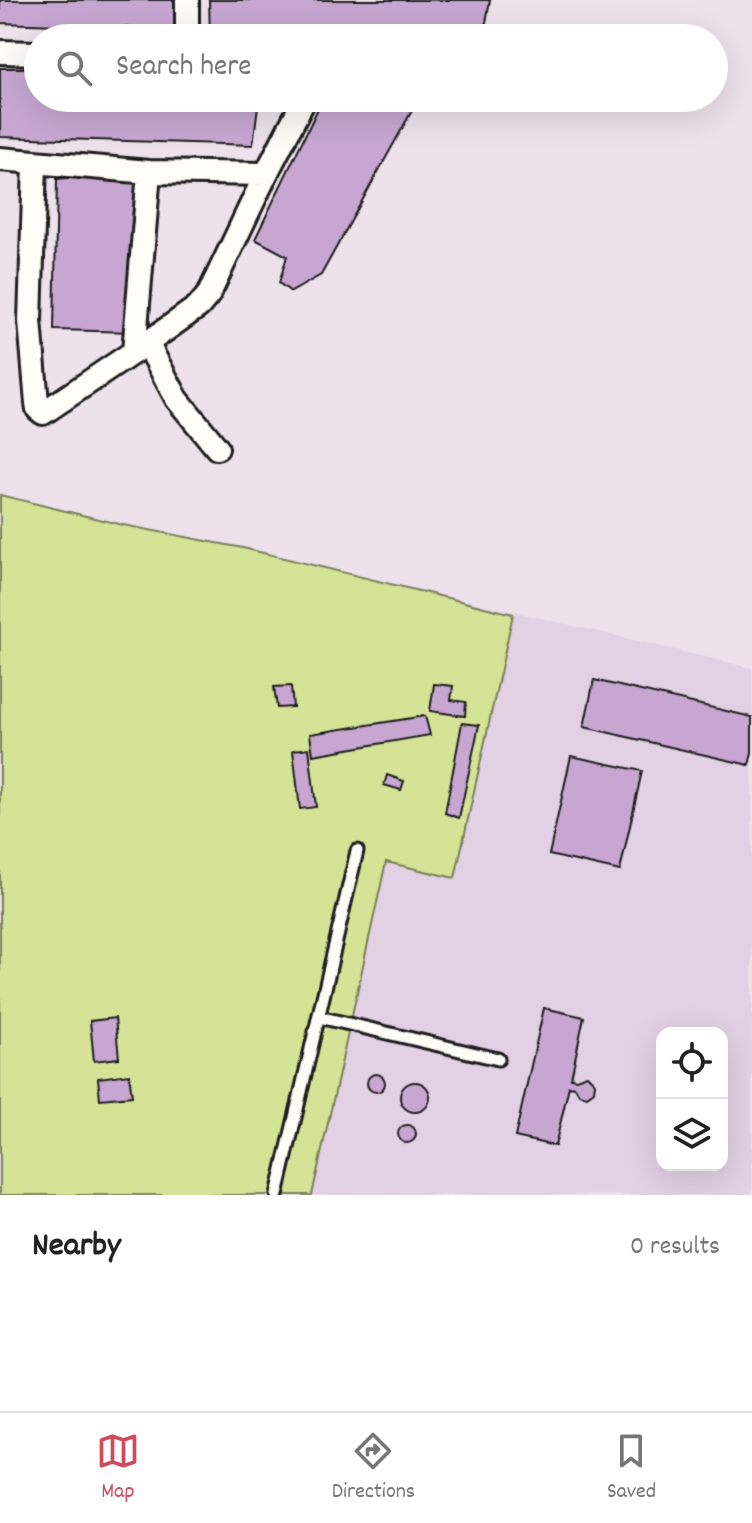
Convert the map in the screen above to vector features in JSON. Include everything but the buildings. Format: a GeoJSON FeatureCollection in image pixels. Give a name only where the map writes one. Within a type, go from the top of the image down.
{"type":"FeatureCollection","features":[{"type":"Feature","properties":{"kind":"street"},"geometry":{"type":"LineString","coordinates":[[187,0],[187,24]]}},
{"type":"Feature","properties":{"kind":"street"},"geometry":{"type":"LineString","coordinates":[[0,52],[24,53]]}},
{"type":"Feature","properties":{"kind":"street"},"geometry":{"type":"LineString","coordinates":[[35,163],[30,321],[38,409],[43,413],[199,306],[209,294],[298,112]]}},
{"type":"Feature","properties":{"kind":"street"},"geometry":{"type":"LineString","coordinates":[[0,159],[149,172],[266,174]]}},
{"type":"Feature","properties":{"kind":"street"},"geometry":{"type":"LineString","coordinates":[[149,172],[140,348],[217,448]]}},
{"type":"Feature","properties":{"kind":"lane"},"geometry":{"type":"LineString","coordinates":[[277,1195],[357,851]]}},
{"type":"Feature","properties":{"kind":"lane"},"geometry":{"type":"LineString","coordinates":[[319,1017],[498,1059]]}},
{"type":"Feature","properties":{"kind":"shaded area"},"geometry":{"type":"Polygon","coordinates":[[[0,495],[123,525],[243,548],[752,668],[752,1195],[0,1195],[0,495]]]}},
{"type":"Feature","properties":{"kind":"green space"},"geometry":{"type":"Polygon","coordinates":[[[0,495],[123,525],[243,548],[513,614],[455,878],[386,862],[312,1195],[0,1195],[0,495]]]}}]}
